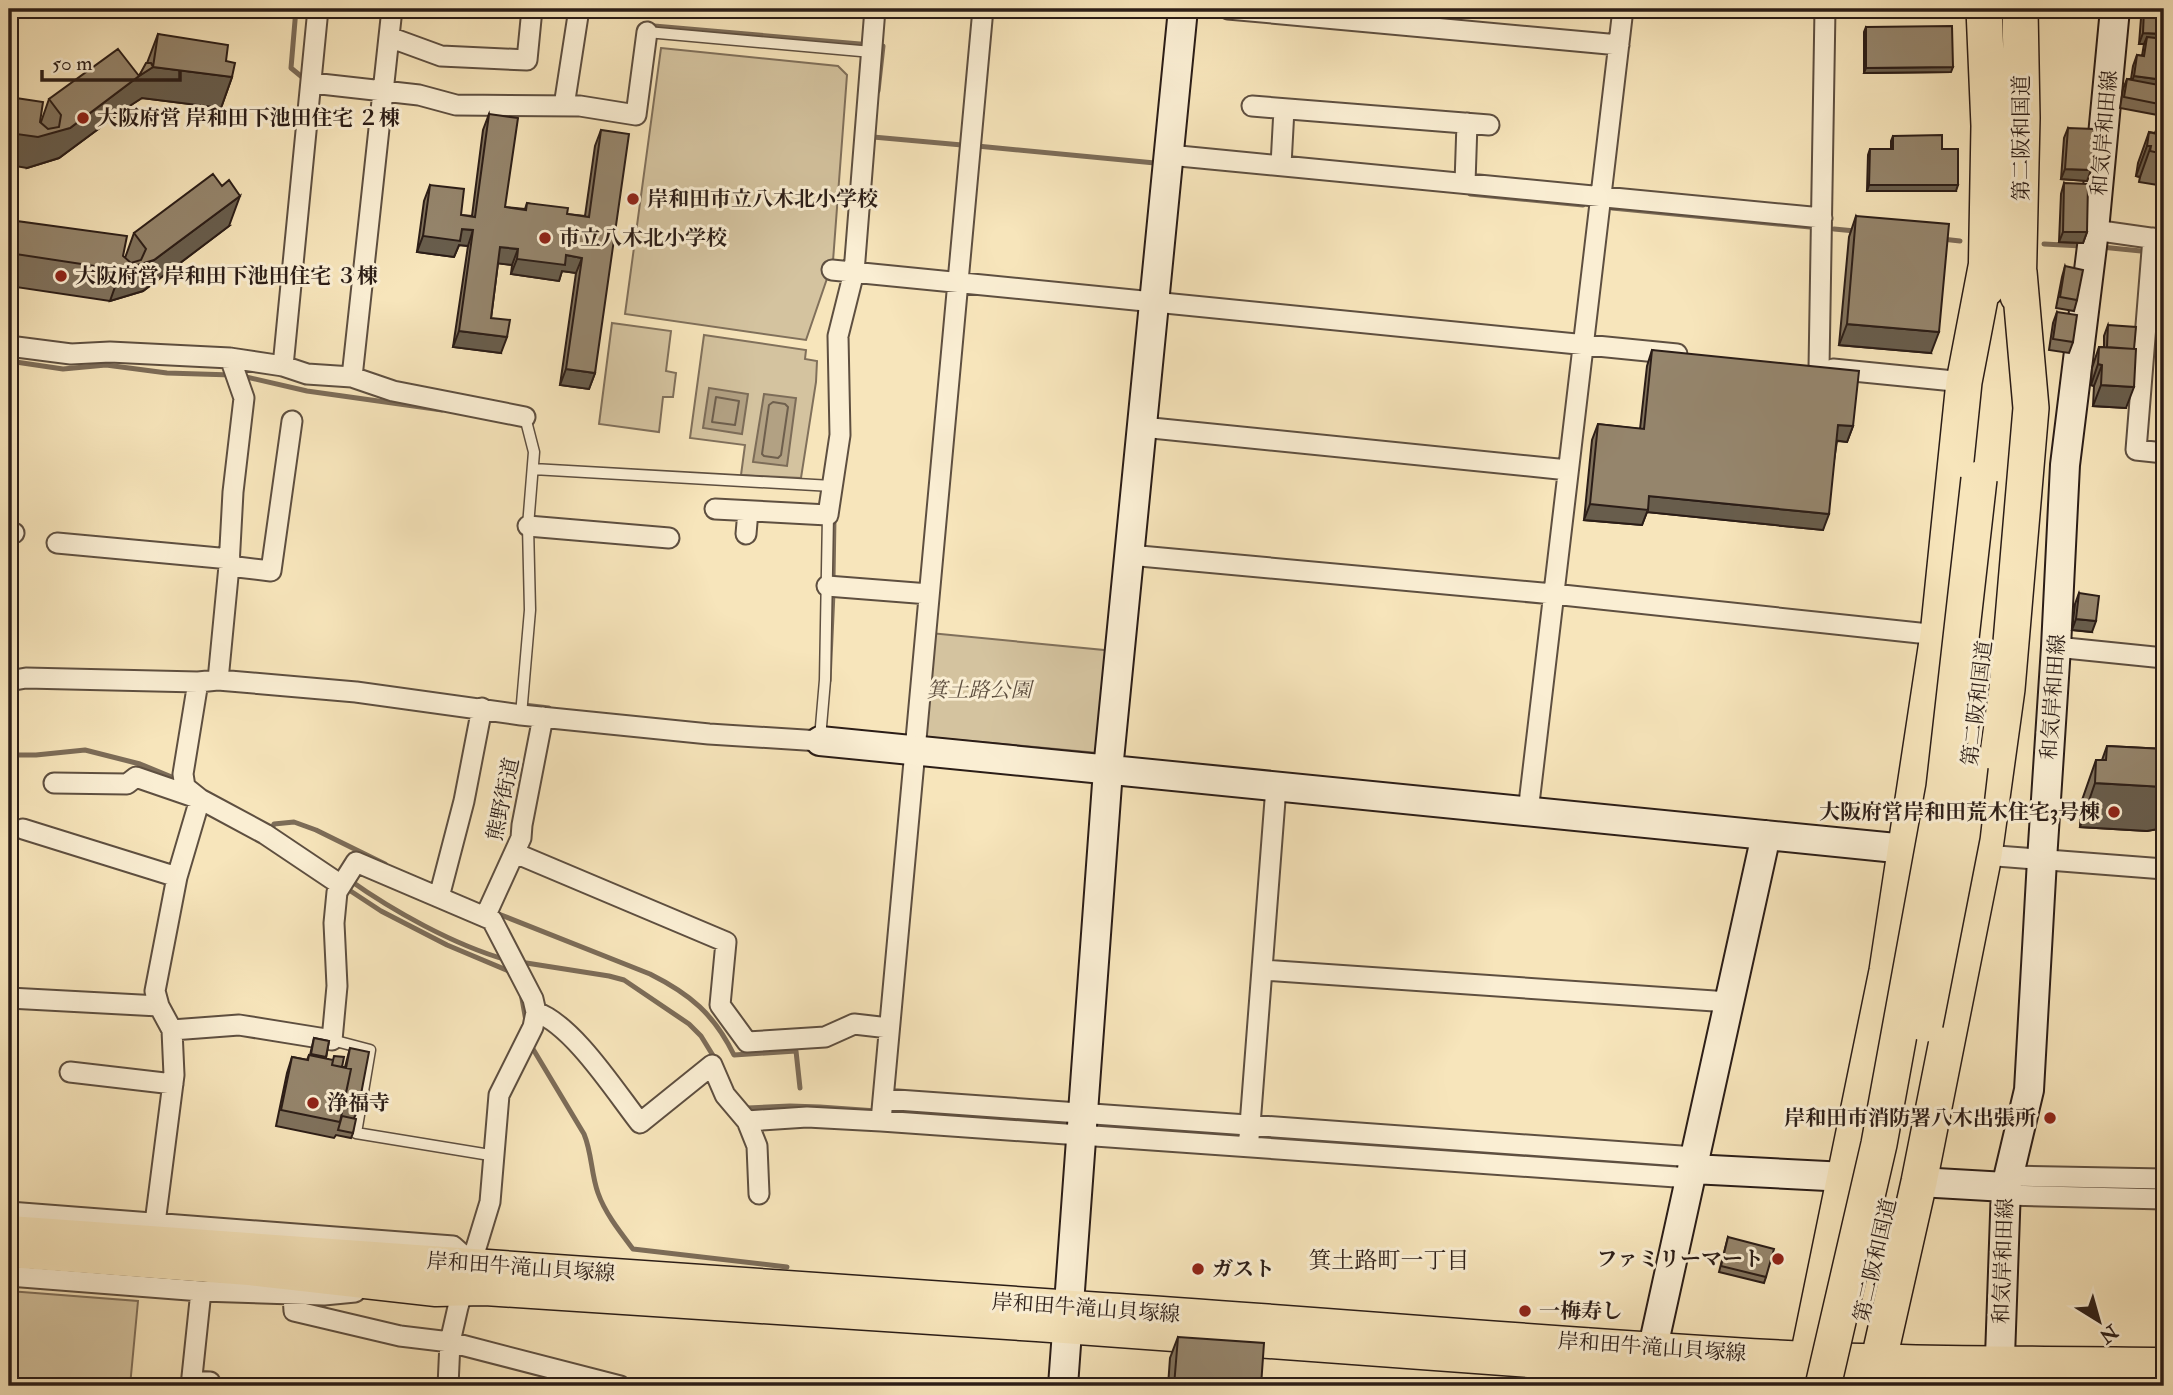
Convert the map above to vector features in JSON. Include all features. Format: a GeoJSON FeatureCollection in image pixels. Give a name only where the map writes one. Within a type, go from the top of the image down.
{"type":"FeatureCollection","features":[{"type":"Feature","properties":{"kind":"highway","name":"第二阪和国道"},"geometry":{"type":"LineString","coordinates":[[1984,9],[1989,126],[2003,269]]}},
{"type":"Feature","properties":{"kind":"highway","name":"第二阪和国道"},"geometry":{"type":"LineString","coordinates":[[1867,1379],[1901,1150],[1962,835],[1991,480],[2003,269],[2022,118],[2020,9]]}},
{"type":"Feature","properties":{"kind":"highway"},"geometry":{"type":"LineString","coordinates":[[1809,1378],[1887,971],[1906,849],[1938,635],[1964,382],[2003,269]]}},
{"type":"Feature","properties":{"kind":"highway"},"geometry":{"type":"LineString","coordinates":[[1867,1379],[1919,1182],[1984,855],[2007,689],[2031,408],[2003,269]]}},
{"type":"Feature","properties":{"kind":"highway","name":"第二阪和国道"},"geometry":{"type":"LineString","coordinates":[[1809,1378],[1879,1144],[1944,788],[1991,480]]}},
{"type":"Feature","properties":{"kind":"main road","name":"岸和田牛滝山貝塚線"},"geometry":{"type":"LineString","coordinates":[[9,1231],[249,1270],[398,1288],[436,1291],[468,1276]]}},
{"type":"Feature","properties":{"kind":"main road","name":"岸和田牛滝山貝塚線"},"geometry":{"type":"LineString","coordinates":[[9,1252],[127,1250],[468,1276],[998,1303],[1067,1317],[1647,1368],[1809,1378],[1999,1377],[2164,1363]]}},
{"type":"Feature","properties":{"kind":"main road","name":"岸和田牛滝山貝塚線"},"geometry":{"type":"LineString","coordinates":[[1999,1377],[2035,1386]]}},
{"type":"Feature","properties":{"kind":"street"},"geometry":{"type":"LineString","coordinates":[[283,366],[318,9]]}},
{"type":"Feature","properties":{"kind":"street"},"geometry":{"type":"LineString","coordinates":[[352,377],[392,9]]}},
{"type":"Feature","properties":{"kind":"street"},"geometry":{"type":"LineString","coordinates":[[389,37],[441,56],[527,60],[532,9]]}},
{"type":"Feature","properties":{"kind":"street"},"geometry":{"type":"LineString","coordinates":[[564,106],[579,9]]}},
{"type":"Feature","properties":{"kind":"street"},"geometry":{"type":"LineString","coordinates":[[715,509],[828,515],[840,435],[838,336],[854,272],[875,9]]}},
{"type":"Feature","properties":{"kind":"street"},"geometry":{"type":"LineString","coordinates":[[882,1111],[983,9]]}},
{"type":"Feature","properties":{"kind":"street"},"geometry":{"type":"LineString","coordinates":[[1063,1386],[1108,770],[1183,9]]}},
{"type":"Feature","properties":{"kind":"street"},"geometry":{"type":"LineString","coordinates":[[1228,9],[1619,45]]}},
{"type":"Feature","properties":{"kind":"street"},"geometry":{"type":"LineString","coordinates":[[1528,812],[1623,9]]}},
{"type":"Feature","properties":{"kind":"street"},"geometry":{"type":"LineString","coordinates":[[1825,9],[1822,218],[1812,367],[1964,382]]}},
{"type":"Feature","properties":{"kind":"street","name":"和気岸和田線"},"geometry":{"type":"LineString","coordinates":[[1999,1377],[2007,1186],[2029,1090],[2065,465],[2094,230],[2115,9]]}},
{"type":"Feature","properties":{"kind":"street"},"geometry":{"type":"LineString","coordinates":[[312,83],[419,95],[456,106],[580,106],[636,115],[647,32]]}},
{"type":"Feature","properties":{"kind":"street"},"geometry":{"type":"LineString","coordinates":[[1252,106],[1489,125]]}},
{"type":"Feature","properties":{"kind":"street"},"geometry":{"type":"LineString","coordinates":[[1280,165],[1284,109]]}},
{"type":"Feature","properties":{"kind":"street"},"geometry":{"type":"LineString","coordinates":[[1465,183],[1467,123]]}},
{"type":"Feature","properties":{"kind":"street"},"geometry":{"type":"LineString","coordinates":[[1169,155],[1822,218]]}},
{"type":"Feature","properties":{"kind":"street"},"geometry":{"type":"LineString","coordinates":[[2094,230],[2159,239],[2136,450],[2164,453]]}},
{"type":"Feature","properties":{"kind":"street"},"geometry":{"type":"LineString","coordinates":[[832,270],[1693,355]]}},
{"type":"Feature","properties":{"kind":"street"},"geometry":{"type":"LineString","coordinates":[[9,346],[71,354],[110,352],[230,358],[283,366],[307,373],[352,377],[393,391],[525,417]]}},
{"type":"Feature","properties":{"kind":"street"},"geometry":{"type":"LineString","coordinates":[[155,1223],[173,1084],[172,1030],[159,1006],[155,991],[177,877],[189,787],[229,563],[233,492],[244,398],[230,358]]}},
{"type":"Feature","properties":{"kind":"street"},"geometry":{"type":"LineString","coordinates":[[57,543],[229,563],[271,571],[292,421]]}},
{"type":"Feature","properties":{"kind":"street"},"geometry":{"type":"LineString","coordinates":[[1142,427],[1568,470]]}},
{"type":"Feature","properties":{"kind":"street"},"geometry":{"type":"LineString","coordinates":[[746,534],[748,511]]}},
{"type":"Feature","properties":{"kind":"street"},"geometry":{"type":"LineString","coordinates":[[528,526],[669,538]]}},
{"type":"Feature","properties":{"kind":"street"},"geometry":{"type":"LineString","coordinates":[[1129,555],[1553,594],[1938,635]]}},
{"type":"Feature","properties":{"kind":"street"},"geometry":{"type":"LineString","coordinates":[[827,586],[929,594]]}},
{"type":"Feature","properties":{"kind":"street"},"geometry":{"type":"LineString","coordinates":[[2056,647],[2164,658]]}},
{"type":"Feature","properties":{"kind":"street"},"geometry":{"type":"LineString","coordinates":[[9,681],[26,678],[208,681],[356,692],[521,715],[709,734],[820,741],[1906,849]]}},
{"type":"Feature","properties":{"kind":"street"},"geometry":{"type":"LineString","coordinates":[[439,897],[464,801],[482,708]]}},
{"type":"Feature","properties":{"kind":"street","name":"熊野街道"},"geometry":{"type":"LineString","coordinates":[[485,917],[521,838],[543,717]]}},
{"type":"Feature","properties":{"kind":"street"},"geometry":{"type":"LineString","coordinates":[[54,783],[127,784],[136,778],[189,787],[344,880]]}},
{"type":"Feature","properties":{"kind":"street"},"geometry":{"type":"LineString","coordinates":[[1249,1137],[1276,787]]}},
{"type":"Feature","properties":{"kind":"street"},"geometry":{"type":"LineString","coordinates":[[23,829],[177,877]]}},
{"type":"Feature","properties":{"kind":"street"},"geometry":{"type":"LineString","coordinates":[[1647,1368],[1766,835]]}},
{"type":"Feature","properties":{"kind":"street"},"geometry":{"type":"LineString","coordinates":[[515,853],[726,942],[720,1005],[747,1042],[825,1037],[854,1024],[889,1028]]}},
{"type":"Feature","properties":{"kind":"street"},"geometry":{"type":"LineString","coordinates":[[1984,855],[2164,869]]}},
{"type":"Feature","properties":{"kind":"street"},"geometry":{"type":"LineString","coordinates":[[172,1030],[239,1025],[332,1040],[337,986],[334,923],[337,892],[356,862],[492,919],[533,999],[536,1012],[533,1027],[499,1095],[490,1202],[450,1342],[448,1386]]}},
{"type":"Feature","properties":{"kind":"street"},"geometry":{"type":"LineString","coordinates":[[1262,970],[1729,1002]]}},
{"type":"Feature","properties":{"kind":"street"},"geometry":{"type":"LineString","coordinates":[[9,998],[159,1006]]}},
{"type":"Feature","properties":{"kind":"street"},"geometry":{"type":"LineString","coordinates":[[536,1012],[546,1016],[580,1046],[640,1123],[712,1065],[725,1095],[747,1121],[757,1146],[759,1194]]}},
{"type":"Feature","properties":{"kind":"street"},"geometry":{"type":"LineString","coordinates":[[70,1072],[173,1084]]}},
{"type":"Feature","properties":{"kind":"street"},"geometry":{"type":"LineString","coordinates":[[747,1121],[882,1111],[1846,1177]]}},
{"type":"Feature","properties":{"kind":"street"},"geometry":{"type":"LineString","coordinates":[[2007,1186],[2164,1179]]}},
{"type":"Feature","properties":{"kind":"street"},"geometry":{"type":"LineString","coordinates":[[1919,1182],[2007,1186],[2164,1199]]}},
{"type":"Feature","properties":{"kind":"street"},"geometry":{"type":"LineString","coordinates":[[9,1212],[453,1246],[468,1276]]}},
{"type":"Feature","properties":{"kind":"street"},"geometry":{"type":"LineString","coordinates":[[9,1276],[201,1291],[324,1295],[398,1288]]}},
{"type":"Feature","properties":{"kind":"street"},"geometry":{"type":"LineString","coordinates":[[198,1383],[201,1291]]}},
{"type":"Feature","properties":{"kind":"street"},"geometry":{"type":"LineString","coordinates":[[293,1294],[294,1311],[400,1336],[450,1342],[620,1386]]}},
{"type":"Feature","properties":{"kind":"lane"},"geometry":{"type":"LineString","coordinates":[[647,32],[872,52]]}},
{"type":"Feature","properties":{"kind":"lane"},"geometry":{"type":"LineString","coordinates":[[521,715],[530,610],[528,526],[534,452],[525,417]]}},
{"type":"Feature","properties":{"kind":"lane"},"geometry":{"type":"LineString","coordinates":[[533,469],[832,486]]}},
{"type":"Feature","properties":{"kind":"lane"},"geometry":{"type":"LineString","coordinates":[[820,741],[825,680],[828,515]]}},
{"type":"Feature","properties":{"kind":"lane"},"geometry":{"type":"LineString","coordinates":[[332,1040],[370,1050],[356,1133],[495,1156]]}},
{"type":"Feature","properties":{"kind":"green space"},"geometry":{"type":"Polygon","coordinates":[[[661,48],[838,66],[847,75],[833,261],[806,340],[625,314],[661,48]]]}},
{"type":"Feature","properties":{"kind":"green space"},"geometry":{"type":"Polygon","coordinates":[[[612,323],[671,331],[666,371],[676,373],[673,397],[663,397],[659,432],[599,424],[612,323]]]}},
{"type":"Feature","properties":{"kind":"green space"},"geometry":{"type":"Polygon","coordinates":[[[704,335],[806,350],[805,359],[817,361],[801,478],[741,475],[745,445],[690,438],[704,335]]]}},
{"type":"Feature","properties":{"kind":"green space","name":"箕土路公園"},"geometry":{"type":"Polygon","coordinates":[[[930,633],[1114,651],[1098,753],[926,737],[921,732],[930,633]]]}},
{"type":"Feature","properties":{"kind":"green space"},"geometry":{"type":"Polygon","coordinates":[[[9,1291],[138,1301],[130,1386],[9,1386],[9,1291]]]}},
{"type":"Feature","properties":{"kind":"water"},"geometry":{"type":"Polygon","coordinates":[[[709,388],[748,394],[742,434],[703,428],[709,388]]]}},
{"type":"Feature","properties":{"kind":"water"},"geometry":{"type":"Polygon","coordinates":[[[764,394],[796,398],[787,466],[753,462],[764,394]]]}},
{"type":"Feature","properties":{"kind":"building"},"geometry":{"type":"Polygon","coordinates":[[[2144,9],[2164,9],[2164,34],[2143,33],[2144,9]]]}},
{"type":"Feature","properties":{"kind":"building"},"geometry":{"type":"Polygon","coordinates":[[[1952,26],[1953,67],[1866,68],[1866,27],[1952,26]]]}},
{"type":"Feature","properties":{"kind":"building"},"geometry":{"type":"Polygon","coordinates":[[[158,34],[228,45],[226,61],[235,63],[232,77],[153,67],[158,34]]]}},
{"type":"Feature","properties":{"kind":"building"},"geometry":{"type":"Polygon","coordinates":[[[2147,37],[2164,39],[2164,80],[2134,76],[2137,55],[2144,56],[2147,37]]]}},
{"type":"Feature","properties":{"kind":"building"},"geometry":{"type":"Polygon","coordinates":[[[118,49],[139,76],[70,128],[38,137],[9,133],[9,97],[43,102],[40,122],[48,129],[59,127],[61,115],[49,99],[118,49]]]}},
{"type":"Feature","properties":{"kind":"building"},"geometry":{"type":"Polygon","coordinates":[[[146,63],[151,63],[153,67],[139,76],[146,63]]]}},
{"type":"Feature","properties":{"kind":"building"},"geometry":{"type":"Polygon","coordinates":[[[2127,79],[2164,86],[2164,105],[2124,97],[2127,79]]]}},
{"type":"Feature","properties":{"kind":"building"},"geometry":{"type":"Polygon","coordinates":[[[489,114],[518,118],[505,207],[526,210],[527,203],[568,208],[567,214],[589,217],[601,130],[629,134],[595,373],[566,369],[582,258],[566,255],[565,265],[517,259],[518,249],[500,247],[491,318],[510,320],[507,337],[459,331],[473,230],[462,229],[460,241],[423,236],[430,185],[464,189],[461,215],[475,217],[489,114]]]}},
{"type":"Feature","properties":{"kind":"building"},"geometry":{"type":"Polygon","coordinates":[[[2160,119],[2164,119],[2164,154],[2150,151],[2151,146],[2147,146],[2149,132],[2157,134],[2160,119]]]}},
{"type":"Feature","properties":{"kind":"building"},"geometry":{"type":"Polygon","coordinates":[[[2068,128],[2094,129],[2091,170],[2065,169],[2068,128]]]}},
{"type":"Feature","properties":{"kind":"building"},"geometry":{"type":"Polygon","coordinates":[[[1942,135],[1942,149],[1958,149],[1958,185],[1869,185],[1870,149],[1893,149],[1893,136],[1942,135]]]}},
{"type":"Feature","properties":{"kind":"building"},"geometry":{"type":"Polygon","coordinates":[[[213,174],[222,186],[229,180],[240,196],[154,260],[121,270],[9,253],[9,220],[127,236],[123,256],[131,263],[141,260],[146,249],[134,233],[213,174]]]}},
{"type":"Feature","properties":{"kind":"building"},"geometry":{"type":"Polygon","coordinates":[[[2064,183],[2088,184],[2087,232],[2063,232],[2064,183]]]}},
{"type":"Feature","properties":{"kind":"building"},"geometry":{"type":"Polygon","coordinates":[[[1856,216],[1949,224],[1939,332],[1847,324],[1856,216]]]}},
{"type":"Feature","properties":{"kind":"building"},"geometry":{"type":"Polygon","coordinates":[[[2065,266],[2083,270],[2077,300],[2060,297],[2065,266]]]}},
{"type":"Feature","properties":{"kind":"building"},"geometry":{"type":"Polygon","coordinates":[[[2161,266],[2164,266],[2164,292],[2159,292],[2161,266]]]}},
{"type":"Feature","properties":{"kind":"building"},"geometry":{"type":"Polygon","coordinates":[[[2057,312],[2077,315],[2073,342],[2053,339],[2057,312]]]}},
{"type":"Feature","properties":{"kind":"building"},"geometry":{"type":"Polygon","coordinates":[[[2108,325],[2136,327],[2134,349],[2107,347],[2108,325]]]}},
{"type":"Feature","properties":{"kind":"building"},"geometry":{"type":"Polygon","coordinates":[[[2099,347],[2136,349],[2134,387],[2101,385],[2099,347]]]}},
{"type":"Feature","properties":{"kind":"building"},"geometry":{"type":"Polygon","coordinates":[[[1652,350],[1859,371],[1853,426],[1838,425],[1829,514],[1649,496],[1648,510],[1590,504],[1598,424],[1644,429],[1652,350]]]}},
{"type":"Feature","properties":{"kind":"building"},"geometry":{"type":"Polygon","coordinates":[[[2079,593],[2099,596],[2096,621],[2076,619],[2079,593]]]}},
{"type":"Feature","properties":{"kind":"building"},"geometry":{"type":"Polygon","coordinates":[[[2107,746],[2164,749],[2164,787],[2095,783],[2096,760],[2106,760],[2107,746]]]}},
{"type":"Feature","properties":{"kind":"building"},"geometry":{"type":"Polygon","coordinates":[[[314,1038],[329,1041],[326,1057],[311,1054],[314,1038]]]}},
{"type":"Feature","properties":{"kind":"building"},"geometry":{"type":"Polygon","coordinates":[[[350,1048],[369,1052],[358,1110],[343,1107],[351,1069],[346,1068],[350,1048]]]}},
{"type":"Feature","properties":{"kind":"building"},"geometry":{"type":"Polygon","coordinates":[[[309,1055],[333,1060],[332,1065],[351,1069],[340,1122],[281,1110],[292,1057],[308,1060],[309,1055]]]}},
{"type":"Feature","properties":{"kind":"building"},"geometry":{"type":"Polygon","coordinates":[[[334,1056],[344,1057],[342,1067],[332,1065],[334,1056]]]}},
{"type":"Feature","properties":{"kind":"building"},"geometry":{"type":"Polygon","coordinates":[[[342,1116],[356,1119],[353,1133],[338,1130],[342,1116]]]}},
{"type":"Feature","properties":{"kind":"building"},"geometry":{"type":"Polygon","coordinates":[[[1728,1237],[1774,1249],[1766,1277],[1721,1266],[1728,1237]]]}},
{"type":"Feature","properties":{"kind":"building"},"geometry":{"type":"Polygon","coordinates":[[[1178,1337],[1264,1343],[1261,1386],[1174,1386],[1178,1337]]]}},
{"type":"Feature","properties":{"kind":"waterway"},"geometry":{"type":"LineString","coordinates":[[296,9],[291,68],[302,77]]}},
{"type":"Feature","properties":{"kind":"waterway"},"geometry":{"type":"LineString","coordinates":[[653,31],[654,26],[883,46],[878,91]]}},
{"type":"Feature","properties":{"kind":"waterway"},"geometry":{"type":"LineString","coordinates":[[873,137],[962,145]]}},
{"type":"Feature","properties":{"kind":"waterway"},"geometry":{"type":"LineString","coordinates":[[977,146],[1155,163]]}},
{"type":"Feature","properties":{"kind":"waterway"},"geometry":{"type":"LineString","coordinates":[[1470,194],[1583,205]]}},
{"type":"Feature","properties":{"kind":"waterway"},"geometry":{"type":"LineString","coordinates":[[1612,208],[1810,227]]}},
{"type":"Feature","properties":{"kind":"waterway"},"geometry":{"type":"LineString","coordinates":[[1834,229],[1855,231]]}},
{"type":"Feature","properties":{"kind":"waterway"},"geometry":{"type":"LineString","coordinates":[[1942,239],[1960,241]]}},
{"type":"Feature","properties":{"kind":"waterway"},"geometry":{"type":"LineString","coordinates":[[2044,244],[2082,246]]}},
{"type":"Feature","properties":{"kind":"waterway"},"geometry":{"type":"LineString","coordinates":[[2101,247],[2141,251]]}},
{"type":"Feature","properties":{"kind":"waterway"},"geometry":{"type":"LineString","coordinates":[[9,361],[63,369],[106,365],[167,373],[232,375]]}},
{"type":"Feature","properties":{"kind":"waterway"},"geometry":{"type":"LineString","coordinates":[[242,376],[307,391],[442,410]]}},
{"type":"Feature","properties":{"kind":"waterway"},"geometry":{"type":"LineString","coordinates":[[833,578],[834,518]]}},
{"type":"Feature","properties":{"kind":"waterway"},"geometry":{"type":"LineString","coordinates":[[829,681],[833,593]]}},
{"type":"Feature","properties":{"kind":"waterway"},"geometry":{"type":"LineString","coordinates":[[524,705],[549,708]]}},
{"type":"Feature","properties":{"kind":"waterway"},"geometry":{"type":"LineString","coordinates":[[9,755],[85,750],[140,764],[179,780]]}},
{"type":"Feature","properties":{"kind":"waterway"},"geometry":{"type":"LineString","coordinates":[[272,829],[274,824],[294,822],[385,864]]}},
{"type":"Feature","properties":{"kind":"waterway"},"geometry":{"type":"LineString","coordinates":[[348,879],[425,926],[466,946],[507,960]]}},
{"type":"Feature","properties":{"kind":"waterway"},"geometry":{"type":"LineString","coordinates":[[346,888],[381,911],[447,945],[511,972]]}},
{"type":"Feature","properties":{"kind":"waterway"},"geometry":{"type":"LineString","coordinates":[[496,913],[650,974],[677,989],[709,1017],[734,1055],[796,1051],[800,1088]]}},
{"type":"Feature","properties":{"kind":"waterway"},"geometry":{"type":"LineString","coordinates":[[520,962],[624,980],[689,1024],[701,1036],[717,1062]]}},
{"type":"Feature","properties":{"kind":"waterway"},"geometry":{"type":"LineString","coordinates":[[521,993],[526,1021]]}},
{"type":"Feature","properties":{"kind":"waterway"},"geometry":{"type":"LineString","coordinates":[[530,1044],[584,1134],[601,1200],[633,1249],[787,1267]]}},
{"type":"Feature","properties":{"kind":"waterway"},"geometry":{"type":"LineString","coordinates":[[742,1106],[820,1107],[1061,1124]]}},
{"type":"Feature","properties":{"kind":"waterway"},"geometry":{"type":"LineString","coordinates":[[1106,1127],[1671,1166]]}},
{"type":"Feature","properties":{"kind":"place","name":"大阪府営 岸和田下池田住宅 ２棟"},"geometry":{"type":"Point","coordinates":[83,118]}},
{"type":"Feature","properties":{"kind":"place","name":"岸和田市立八木北小学校"},"geometry":{"type":"Point","coordinates":[633,199]}},
{"type":"Feature","properties":{"kind":"place","name":"市立八木北小学校"},"geometry":{"type":"Point","coordinates":[545,238]}},
{"type":"Feature","properties":{"kind":"place","name":"大阪府営 岸和田下池田住宅 ３棟"},"geometry":{"type":"Point","coordinates":[61,276]}},
{"type":"Feature","properties":{"kind":"place","name":"大阪府営岸和田荒木住宅3号棟"},"geometry":{"type":"Point","coordinates":[2114,812]}},
{"type":"Feature","properties":{"kind":"place","name":"浄福寺"},"geometry":{"type":"Point","coordinates":[313,1103]}},
{"type":"Feature","properties":{"kind":"place","name":"岸和田市消防署八木出張所"},"geometry":{"type":"Point","coordinates":[2050,1118]}},
{"type":"Feature","properties":{"kind":"place","name":"ファミリーマート"},"geometry":{"type":"Point","coordinates":[1778,1259]}},
{"type":"Feature","properties":{"kind":"place","name":"ガスト"},"geometry":{"type":"Point","coordinates":[1198,1269]}},
{"type":"Feature","properties":{"kind":"place","name":"一梅寿し"},"geometry":{"type":"Point","coordinates":[1525,1311]}},
{"type":"Feature","properties":{"kind":"district","name":"箕土路町一丁目"},"geometry":{"type":"Point","coordinates":[1389,1260]}}]}
